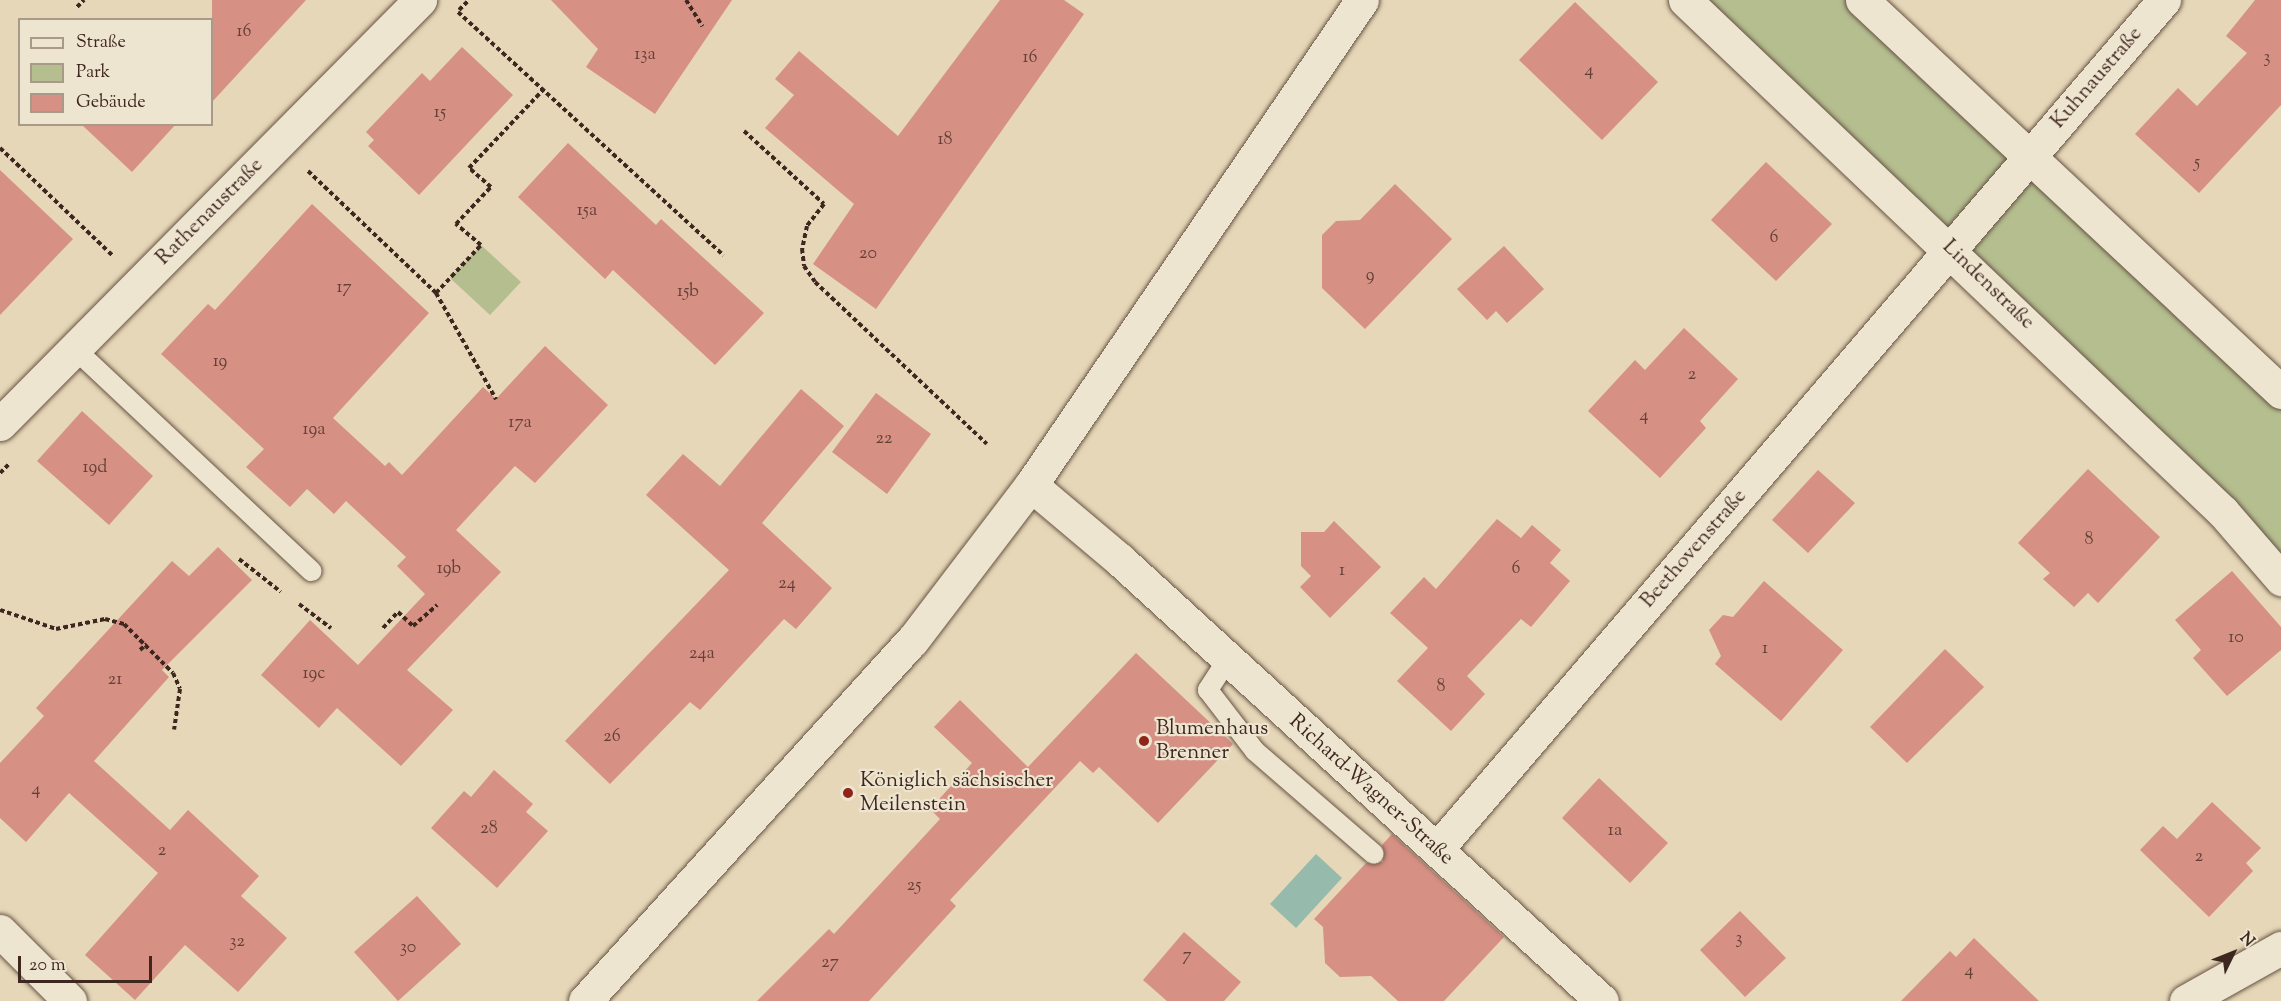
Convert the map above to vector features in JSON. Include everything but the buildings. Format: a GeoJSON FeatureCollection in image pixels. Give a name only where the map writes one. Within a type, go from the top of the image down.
{"type":"FeatureCollection","features":[{"type":"Feature","properties":{"kind":"street","name":"Rathenaustraße"},"geometry":{"type":"LineString","coordinates":[[0,424],[76,350],[420,0]]}},
{"type":"Feature","properties":{"kind":"street"},"geometry":{"type":"LineString","coordinates":[[585,1001],[912,641],[1031,485],[1362,0]]}},
{"type":"Feature","properties":{"kind":"street","name":"Lindenstraße"},"geometry":{"type":"LineString","coordinates":[[1685,0],[1951,248],[2223,512],[2281,579]]}},
{"type":"Feature","properties":{"kind":"street"},"geometry":{"type":"LineString","coordinates":[[1862,0],[2031,155],[2281,392]]}},
{"type":"Feature","properties":{"kind":"street","name":"Kuhnaustraße"},"geometry":{"type":"LineString","coordinates":[[1951,248],[2164,0]]}},
{"type":"Feature","properties":{"kind":"street","name":"Beethovenstraße"},"geometry":{"type":"LineString","coordinates":[[1437,849],[1951,248]]}},
{"type":"Feature","properties":{"kind":"street","name":"Richard-Wagner-Straße"},"geometry":{"type":"LineString","coordinates":[[1031,485],[1228,659],[1602,1001]]}},
{"type":"Feature","properties":{"kind":"street"},"geometry":{"type":"LineString","coordinates":[[0,931],[70,1001]]}},
{"type":"Feature","properties":{"kind":"street"},"geometry":{"type":"LineString","coordinates":[[2186,1001],[2281,948]]}},
{"type":"Feature","properties":{"kind":"lane"},"geometry":{"type":"LineString","coordinates":[[76,350],[311,571]]}},
{"type":"Feature","properties":{"kind":"lane"},"geometry":{"type":"LineString","coordinates":[[1228,659],[1208,690],[1255,751],[1374,854]]}},
{"type":"Feature","properties":{"kind":"path"},"geometry":{"type":"LineString","coordinates":[[77,7],[84,0]]}},
{"type":"Feature","properties":{"kind":"path"},"geometry":{"type":"LineString","coordinates":[[686,0],[702,26]]}},
{"type":"Feature","properties":{"kind":"path"},"geometry":{"type":"LineString","coordinates":[[458,11],[723,255]]}},
{"type":"Feature","properties":{"kind":"path"},"geometry":{"type":"LineString","coordinates":[[436,293],[481,245],[456,224],[491,187],[469,168],[543,90]]}},
{"type":"Feature","properties":{"kind":"path"},"geometry":{"type":"LineString","coordinates":[[744,131],[824,204],[807,226],[802,249],[804,266],[815,282],[987,444]]}},
{"type":"Feature","properties":{"kind":"path"},"geometry":{"type":"LineString","coordinates":[[0,148],[114,256]]}},
{"type":"Feature","properties":{"kind":"path"},"geometry":{"type":"LineString","coordinates":[[304,168],[436,293],[496,399]]}},
{"type":"Feature","properties":{"kind":"path"},"geometry":{"type":"LineString","coordinates":[[383,628],[398,612],[413,626],[437,605]]}},
{"type":"Feature","properties":{"kind":"path"},"geometry":{"type":"LineString","coordinates":[[0,610],[56,629],[105,619],[124,624],[147,644],[173,672],[180,689],[174,730]]}},
{"type":"Feature","properties":{"kind":"path"},"geometry":{"type":"LineString","coordinates":[[140,650],[147,644]]}},
{"type":"Feature","properties":{"kind":"green space"},"geometry":{"type":"Polygon","coordinates":[[[1685,0],[1862,0],[2281,392],[2281,579],[1685,0]]]}},
{"type":"Feature","properties":{"kind":"green space"},"geometry":{"type":"Polygon","coordinates":[[[481,245],[521,282],[490,315],[450,278],[481,245]]]}},
{"type":"Feature","properties":{"kind":"shaded area"},"geometry":{"type":"Polygon","coordinates":[[[1316,854],[1342,878],[1296,928],[1270,904],[1316,854]]]}},
{"type":"Feature","properties":{"kind":"place","name":"Blumenhaus Brenner"},"geometry":{"type":"Point","coordinates":[1144,741]}},
{"type":"Feature","properties":{"kind":"place","name":"Königlich sächsischer Meilenstein"},"geometry":{"type":"Point","coordinates":[848,793]}}]}
